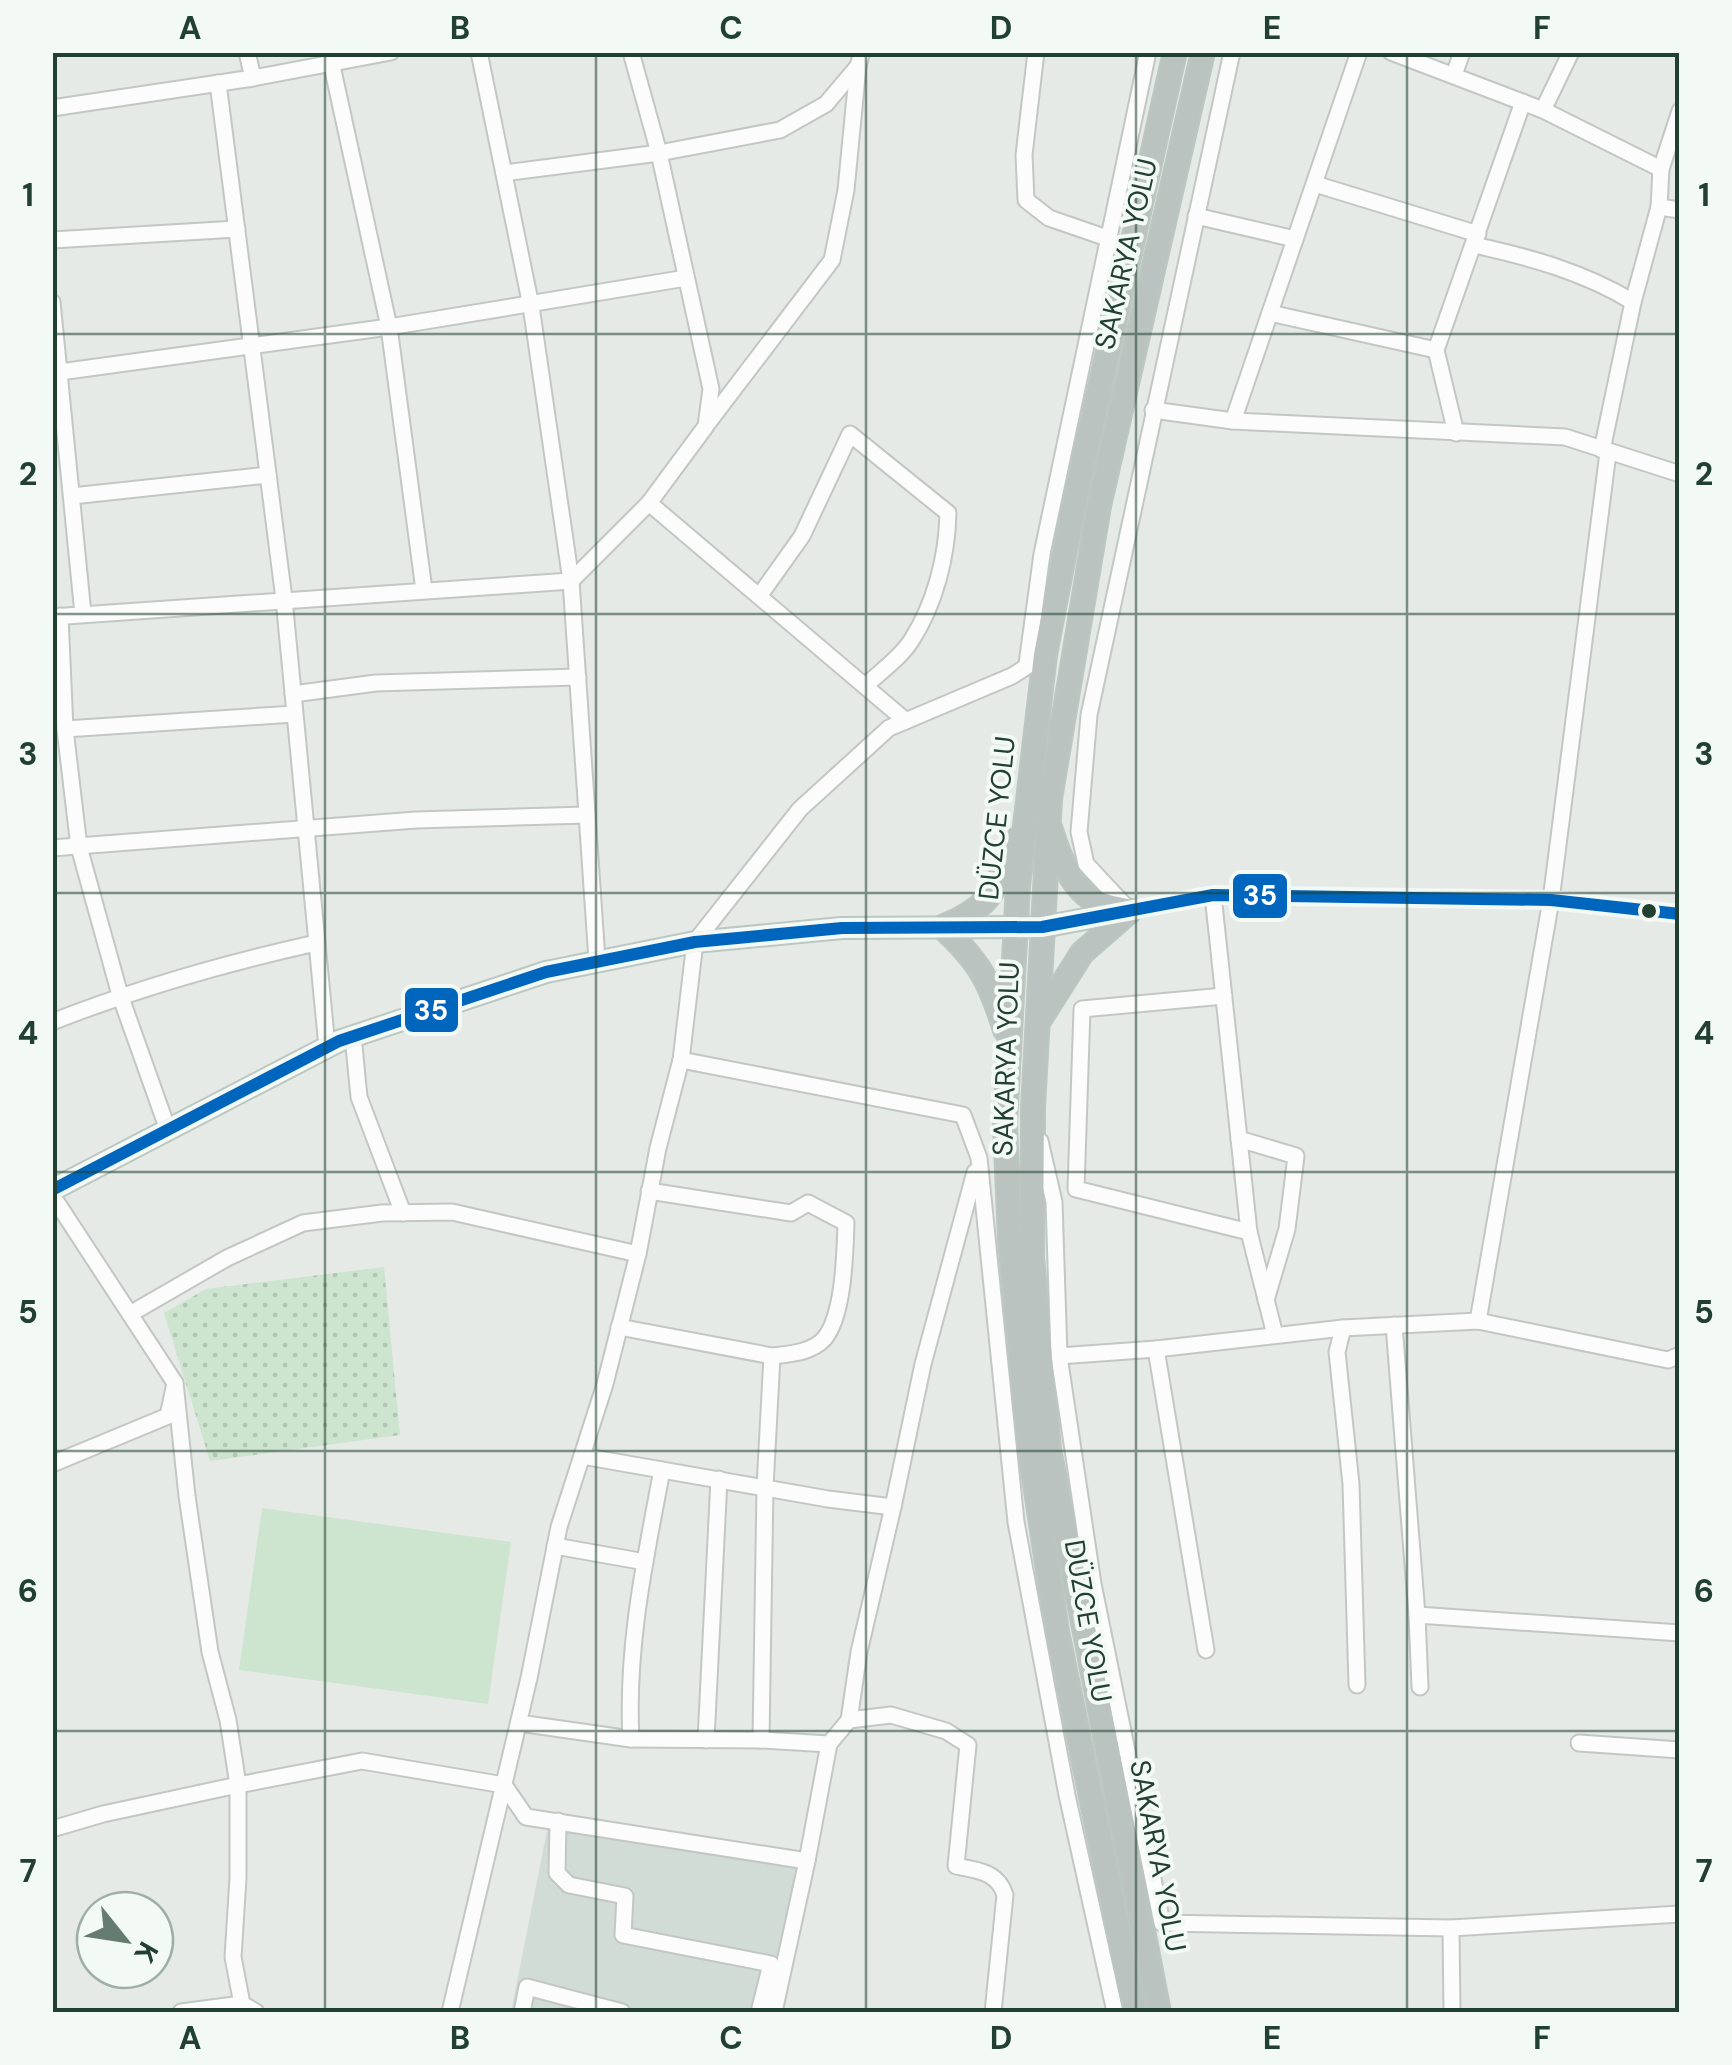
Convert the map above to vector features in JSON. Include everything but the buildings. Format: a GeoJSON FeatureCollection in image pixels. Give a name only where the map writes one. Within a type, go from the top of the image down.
{"type":"FeatureCollection","features":[{"type":"Feature","properties":{"kind":"highway","name":"DÜZCE YOLU"},"geometry":{"type":"LineString","coordinates":[[1135,2012],[1057,1631],[1028,1438],[1009,1221],[1005,1124],[1015,927],[1028,808],[1036,660],[1175,52]]}},
{"type":"Feature","properties":{"kind":"highway","name":"SAKARYA YOLU"},"geometry":{"type":"LineString","coordinates":[[1159,2012],[1048,1448],[1032,1256],[1032,1107],[1048,821],[1099,506],[1204,52]]}},
{"type":"Feature","properties":{"kind":"highway"},"geometry":{"type":"LineString","coordinates":[[1009,1043],[988,978],[942,928],[976,912],[989,898],[1028,808]]}},
{"type":"Feature","properties":{"kind":"highway"},"geometry":{"type":"LineString","coordinates":[[1048,821],[1058,853],[1078,886],[1097,902],[1130,910]]}},
{"type":"Feature","properties":{"kind":"highway"},"geometry":{"type":"LineString","coordinates":[[1037,1024],[1082,953],[1130,910]]}},
{"type":"Feature","properties":{"kind":"main road"},"geometry":{"type":"LineString","coordinates":[[52,1192],[327,1047],[546,972],[695,942],[842,928],[1042,927],[1130,910]]}},
{"type":"Feature","properties":{"kind":"street"},"geometry":{"type":"LineString","coordinates":[[247,52],[253,78]]}},
{"type":"Feature","properties":{"kind":"street"},"geometry":{"type":"LineString","coordinates":[[52,108],[253,78],[330,58],[391,52]]}},
{"type":"Feature","properties":{"kind":"street"},"geometry":{"type":"LineString","coordinates":[[479,52],[531,306],[572,581],[597,960]]}},
{"type":"Feature","properties":{"kind":"street"},"geometry":{"type":"LineString","coordinates":[[631,52],[659,153],[711,389],[706,426]]}},
{"type":"Feature","properties":{"kind":"street"},"geometry":{"type":"LineString","coordinates":[[1036,52],[1024,155],[1026,200],[1049,218],[1107,238]]}},
{"type":"Feature","properties":{"kind":"street"},"geometry":{"type":"LineString","coordinates":[[450,2012],[555,1546],[638,1254],[681,1060],[695,942],[800,809],[890,728],[1012,676],[1036,660],[1042,554],[1148,52]]}},
{"type":"Feature","properties":{"kind":"street"},"geometry":{"type":"LineString","coordinates":[[1232,52],[1089,714],[1079,832],[1086,864],[1130,910],[1214,895],[1551,900],[1680,914]]}},
{"type":"Feature","properties":{"kind":"street"},"geometry":{"type":"LineString","coordinates":[[1232,421],[1359,52]]}},
{"type":"Feature","properties":{"kind":"street"},"geometry":{"type":"LineString","coordinates":[[1391,52],[1542,110],[1661,170]]}},
{"type":"Feature","properties":{"kind":"street"},"geometry":{"type":"LineString","coordinates":[[1454,75],[1462,52]]}},
{"type":"Feature","properties":{"kind":"street"},"geometry":{"type":"LineString","coordinates":[[1542,110],[1570,52]]}},
{"type":"Feature","properties":{"kind":"street"},"geometry":{"type":"LineString","coordinates":[[330,58],[389,328],[424,590]]}},
{"type":"Feature","properties":{"kind":"street"},"geometry":{"type":"LineString","coordinates":[[504,174],[659,153],[780,130],[826,104],[860,59]]}},
{"type":"Feature","properties":{"kind":"street"},"geometry":{"type":"LineString","coordinates":[[168,1130],[120,995],[78,847],[56,617],[572,581],[649,503],[832,260],[846,190],[860,59]]}},
{"type":"Feature","properties":{"kind":"street"},"geometry":{"type":"LineString","coordinates":[[218,83],[284,599],[327,1047]]}},
{"type":"Feature","properties":{"kind":"street"},"geometry":{"type":"LineString","coordinates":[[1456,433],[1436,350],[1523,102]]}},
{"type":"Feature","properties":{"kind":"street"},"geometry":{"type":"LineString","coordinates":[[1478,1322],[1551,900],[1605,452],[1633,302],[1659,207],[1661,170],[1680,111]]}},
{"type":"Feature","properties":{"kind":"street"},"geometry":{"type":"LineString","coordinates":[[1315,184],[1541,260],[1633,302]]}},
{"type":"Feature","properties":{"kind":"street"},"geometry":{"type":"LineString","coordinates":[[1659,207],[1680,210]]}},
{"type":"Feature","properties":{"kind":"street"},"geometry":{"type":"LineString","coordinates":[[1196,216],[1295,239]]}},
{"type":"Feature","properties":{"kind":"street"},"geometry":{"type":"LineString","coordinates":[[52,240],[237,230]]}},
{"type":"Feature","properties":{"kind":"street"},"geometry":{"type":"LineString","coordinates":[[60,372],[389,328],[686,278]]}},
{"type":"Feature","properties":{"kind":"street"},"geometry":{"type":"LineString","coordinates":[[52,302],[60,372],[59,435],[72,496],[83,614]]}},
{"type":"Feature","properties":{"kind":"street"},"geometry":{"type":"LineString","coordinates":[[1270,314],[1436,350]]}},
{"type":"Feature","properties":{"kind":"street"},"geometry":{"type":"LineString","coordinates":[[1153,410],[1232,421],[1565,437],[1680,474]]}},
{"type":"Feature","properties":{"kind":"street"},"geometry":{"type":"LineString","coordinates":[[760,596],[802,536],[850,434],[948,513],[947,548],[928,608],[909,644],[865,686]]}},
{"type":"Feature","properties":{"kind":"street"},"geometry":{"type":"LineString","coordinates":[[72,496],[268,475]]}},
{"type":"Feature","properties":{"kind":"street"},"geometry":{"type":"LineString","coordinates":[[649,503],[906,721]]}},
{"type":"Feature","properties":{"kind":"street"},"geometry":{"type":"LineString","coordinates":[[293,694],[376,684],[578,677]]}},
{"type":"Feature","properties":{"kind":"street"},"geometry":{"type":"LineString","coordinates":[[65,729],[294,714]]}},
{"type":"Feature","properties":{"kind":"street"},"geometry":{"type":"LineString","coordinates":[[52,848],[416,820],[587,814]]}},
{"type":"Feature","properties":{"kind":"street"},"geometry":{"type":"LineString","coordinates":[[1214,895],[1249,1232],[1276,1336]]}},
{"type":"Feature","properties":{"kind":"street"},"geometry":{"type":"LineString","coordinates":[[52,1022],[120,995],[316,943]]}},
{"type":"Feature","properties":{"kind":"street"},"geometry":{"type":"LineString","coordinates":[[1224,996],[1082,1009],[1076,1189],[1249,1232]]}},
{"type":"Feature","properties":{"kind":"street"},"geometry":{"type":"LineString","coordinates":[[352,1036],[359,1097],[403,1212]]}},
{"type":"Feature","properties":{"kind":"street"},"geometry":{"type":"LineString","coordinates":[[681,1060],[963,1114],[979,1158],[1016,1522],[1067,1795],[1114,2012]]}},
{"type":"Feature","properties":{"kind":"street"},"geometry":{"type":"LineString","coordinates":[[1032,1107],[1054,1202],[1059,1356],[1093,1584],[1162,1923],[1451,1928],[1680,1914]]}},
{"type":"Feature","properties":{"kind":"street"},"geometry":{"type":"LineString","coordinates":[[1240,1139],[1296,1156],[1287,1229],[1266,1300]]}},
{"type":"Feature","properties":{"kind":"street"},"geometry":{"type":"LineString","coordinates":[[772,2012],[808,1860],[829,1744],[849,1720],[859,1652],[922,1364],[979,1158]]}},
{"type":"Feature","properties":{"kind":"street"},"geometry":{"type":"LineString","coordinates":[[619,1327],[772,1356],[807,1351],[824,1339],[836,1316],[846,1223],[808,1203],[790,1214],[650,1191]]}},
{"type":"Feature","properties":{"kind":"street"},"geometry":{"type":"LineString","coordinates":[[52,1192],[175,1383],[210,1652],[228,1720],[238,1785],[233,1957],[249,2008],[180,2012]]}},
{"type":"Feature","properties":{"kind":"street"},"geometry":{"type":"LineString","coordinates":[[130,1314],[227,1258],[303,1223],[403,1212],[452,1212],[638,1254]]}},
{"type":"Feature","properties":{"kind":"street"},"geometry":{"type":"LineString","coordinates":[[1059,1356],[1344,1328],[1478,1322],[1668,1360],[1680,1355]]}},
{"type":"Feature","properties":{"kind":"street"},"geometry":{"type":"LineString","coordinates":[[1394,1326],[1420,1686]]}},
{"type":"Feature","properties":{"kind":"street"},"geometry":{"type":"LineString","coordinates":[[1344,1328],[1337,1352],[1351,1484],[1357,1685]]}},
{"type":"Feature","properties":{"kind":"street"},"geometry":{"type":"LineString","coordinates":[[1156,1349],[1206,1650]]}},
{"type":"Feature","properties":{"kind":"street"},"geometry":{"type":"LineString","coordinates":[[761,1740],[772,1356]]}},
{"type":"Feature","properties":{"kind":"street"},"geometry":{"type":"LineString","coordinates":[[52,1464],[168,1416],[175,1383]]}},
{"type":"Feature","properties":{"kind":"street"},"geometry":{"type":"LineString","coordinates":[[582,1456],[828,1500],[893,1506]]}},
{"type":"Feature","properties":{"kind":"street"},"geometry":{"type":"LineString","coordinates":[[631,1739],[633,1631],[662,1470]]}},
{"type":"Feature","properties":{"kind":"street"},"geometry":{"type":"LineString","coordinates":[[706,1740],[720,1480]]}},
{"type":"Feature","properties":{"kind":"street"},"geometry":{"type":"LineString","coordinates":[[555,1546],[645,1562]]}},
{"type":"Feature","properties":{"kind":"street"},"geometry":{"type":"LineString","coordinates":[[1417,1615],[1680,1632]]}},
{"type":"Feature","properties":{"kind":"street"},"geometry":{"type":"LineString","coordinates":[[849,1720],[890,1715],[946,1731],[968,1745],[956,1866],[987,1872],[1001,1882],[1005,1895],[993,2012]]}},
{"type":"Feature","properties":{"kind":"street"},"geometry":{"type":"LineString","coordinates":[[518,1723],[631,1739],[829,1744]]}},
{"type":"Feature","properties":{"kind":"street"},"geometry":{"type":"LineString","coordinates":[[1578,1744],[1680,1750]]}},
{"type":"Feature","properties":{"kind":"street"},"geometry":{"type":"LineString","coordinates":[[52,1830],[103,1814],[362,1761],[504,1785],[526,1817],[808,1860]]}},
{"type":"Feature","properties":{"kind":"street"},"geometry":{"type":"LineString","coordinates":[[558,1821],[556,1872],[569,1885],[625,1896],[623,1935],[770,1964],[772,2012]]}},
{"type":"Feature","properties":{"kind":"street"},"geometry":{"type":"LineString","coordinates":[[1451,1928],[1452,2012]]}},
{"type":"Feature","properties":{"kind":"street"},"geometry":{"type":"LineString","coordinates":[[522,2012],[527,1988],[622,2012]]}},
{"type":"Feature","properties":{"kind":"shaded area"},"geometry":{"type":"Polygon","coordinates":[[[549,1820],[807,1861],[774,2012],[511,2012],[549,1820]]]}},
{"type":"Feature","properties":{"kind":"green space"},"geometry":{"type":"Polygon","coordinates":[[[384,1267],[400,1435],[210,1461],[164,1313],[206,1289],[384,1267]]]}},
{"type":"Feature","properties":{"kind":"green space"},"geometry":{"type":"Polygon","coordinates":[[[262,1508],[511,1542],[488,1704],[239,1670],[262,1508]]]}},
{"type":"Feature","properties":{"kind":"transit line","name":"35"},"geometry":{"type":"LineString","coordinates":[[52,1190],[339,1041],[546,972],[695,942],[842,928],[1042,927],[1213,895],[1551,900],[1680,914]]}}]}
